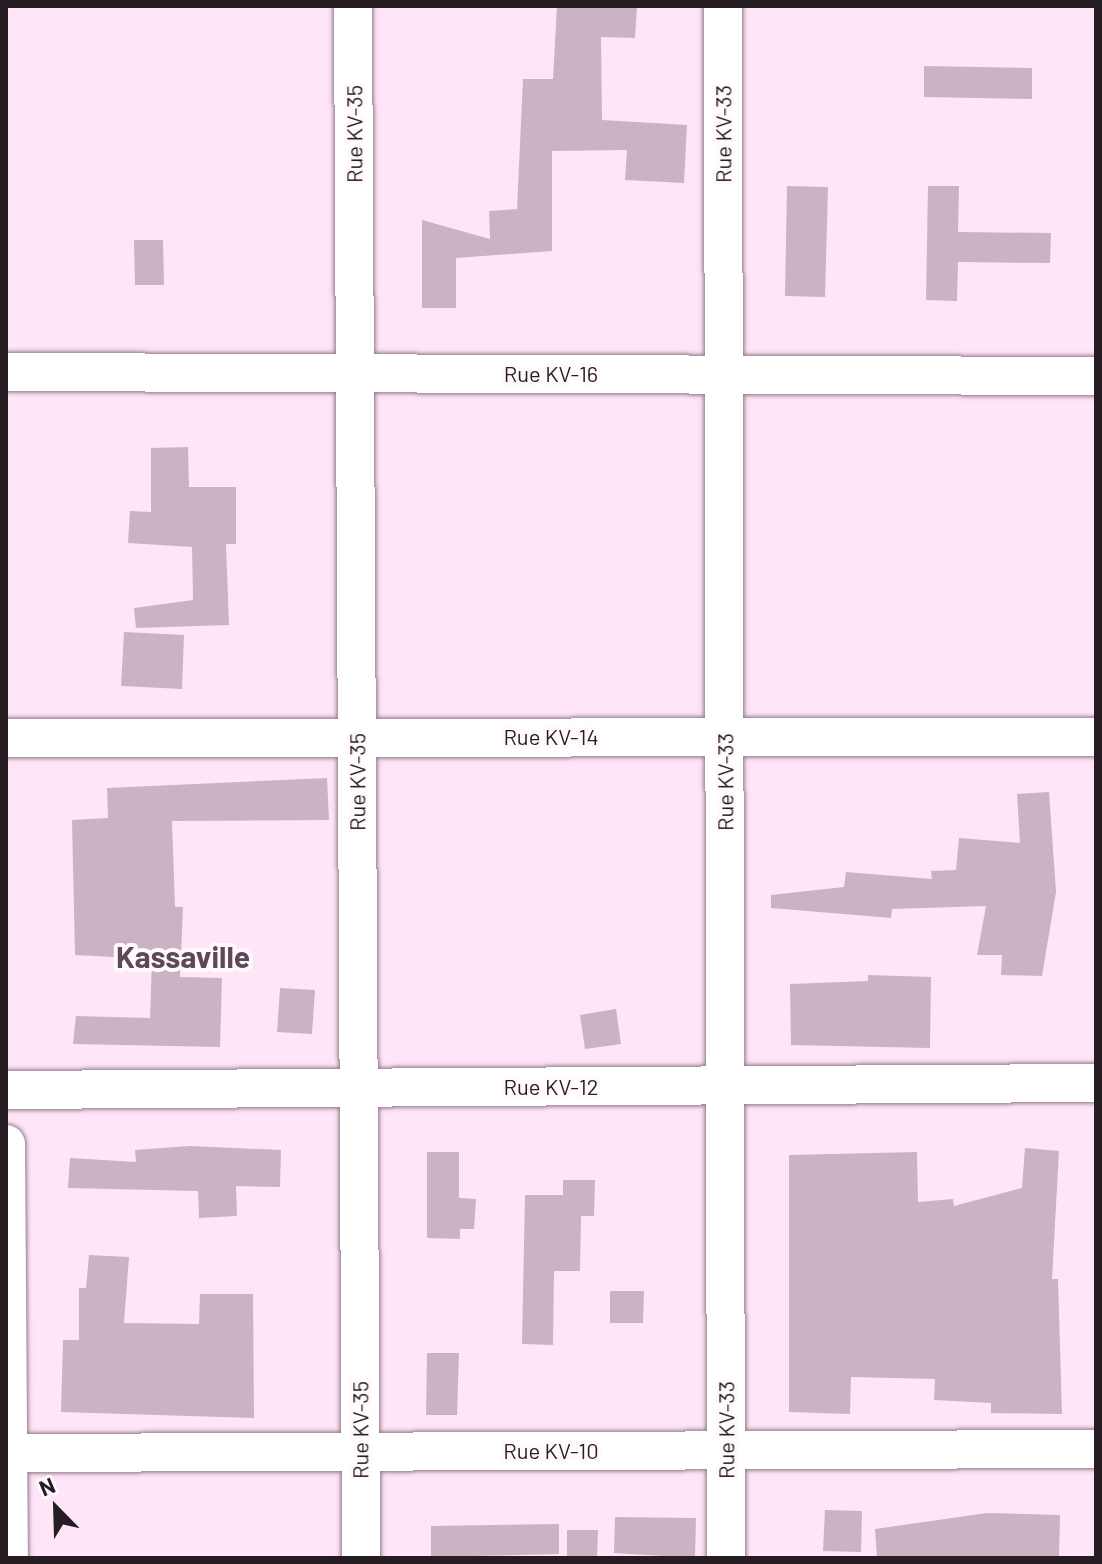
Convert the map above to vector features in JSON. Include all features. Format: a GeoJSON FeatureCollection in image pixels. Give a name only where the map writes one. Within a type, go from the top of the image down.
{"type":"FeatureCollection","features":[{"type":"Feature","properties":{"kind":"street","name":"Rue KV-35"},"geometry":{"type":"LineString","coordinates":[[353,6],[361,1558]]}},
{"type":"Feature","properties":{"kind":"street","name":"Rue KV-33"},"geometry":{"type":"LineString","coordinates":[[723,6],[726,1558]]}},
{"type":"Feature","properties":{"kind":"street","name":"Rue KV-16"},"geometry":{"type":"LineString","coordinates":[[6,372],[1096,376]]}},
{"type":"Feature","properties":{"kind":"street","name":"Rue KV-14"},"geometry":{"type":"LineString","coordinates":[[6,738],[1096,737]]}},
{"type":"Feature","properties":{"kind":"street","name":"Rue KV-12"},"geometry":{"type":"LineString","coordinates":[[6,1090],[1096,1083]]}},
{"type":"Feature","properties":{"kind":"street"},"geometry":{"type":"LineString","coordinates":[[6,1144],[9,1558]]}},
{"type":"Feature","properties":{"kind":"street","name":"Rue KV-10"},"geometry":{"type":"LineString","coordinates":[[7,1453],[1096,1449]]}},
{"type":"Feature","properties":{"kind":"building"},"geometry":{"type":"Polygon","coordinates":[[[557,6],[637,6],[635,38],[601,37],[602,120],[687,125],[684,183],[625,180],[627,150],[552,151],[552,251],[456,258],[456,308],[422,308],[422,220],[490,239],[489,211],[517,209],[523,79],[553,79],[557,6]]]}},
{"type":"Feature","properties":{"kind":"building"},"geometry":{"type":"Polygon","coordinates":[[[924,66],[1032,68],[1032,99],[924,97],[924,66]]]}},
{"type":"Feature","properties":{"kind":"building"},"geometry":{"type":"Polygon","coordinates":[[[787,186],[828,187],[825,297],[785,296],[787,186]]]}},
{"type":"Feature","properties":{"kind":"building"},"geometry":{"type":"Polygon","coordinates":[[[928,186],[959,186],[958,232],[1051,233],[1050,263],[958,262],[957,301],[926,300],[928,186]]]}},
{"type":"Feature","properties":{"kind":"building"},"geometry":{"type":"Polygon","coordinates":[[[134,240],[163,240],[164,285],[135,285],[134,240]]]}},
{"type":"Feature","properties":{"kind":"building"},"geometry":{"type":"Polygon","coordinates":[[[188,447],[189,487],[236,487],[236,544],[226,544],[229,625],[136,628],[134,608],[193,600],[192,547],[128,543],[130,511],[151,512],[151,448],[188,447]]]}},
{"type":"Feature","properties":{"kind":"building"},"geometry":{"type":"Polygon","coordinates":[[[124,632],[184,635],[182,689],[121,686],[124,632]]]}},
{"type":"Feature","properties":{"kind":"building"},"geometry":{"type":"Polygon","coordinates":[[[327,778],[329,820],[172,821],[175,907],[183,907],[180,977],[222,978],[220,1047],[73,1044],[76,1016],[150,1018],[152,959],[75,955],[72,820],[108,818],[107,788],[327,778]]]}},
{"type":"Feature","properties":{"kind":"building"},"geometry":{"type":"Polygon","coordinates":[[[1049,792],[1056,892],[1042,976],[1001,975],[1002,955],[977,955],[986,906],[892,909],[891,918],[771,908],[771,895],[844,887],[846,872],[932,879],[931,871],[956,870],[959,838],[1020,843],[1017,794],[1049,792]]]}},
{"type":"Feature","properties":{"kind":"building"},"geometry":{"type":"Polygon","coordinates":[[[868,975],[931,977],[930,1048],[791,1045],[790,984],[868,981],[868,975]]]}},
{"type":"Feature","properties":{"kind":"building"},"geometry":{"type":"Polygon","coordinates":[[[280,988],[315,990],[312,1034],[277,1032],[280,988]]]}},
{"type":"Feature","properties":{"kind":"building"},"geometry":{"type":"Polygon","coordinates":[[[616,1009],[621,1044],[585,1049],[580,1015],[616,1009]]]}},
{"type":"Feature","properties":{"kind":"building"},"geometry":{"type":"Polygon","coordinates":[[[190,1146],[281,1150],[280,1187],[236,1186],[237,1216],[199,1218],[198,1191],[68,1188],[70,1158],[136,1162],[135,1150],[190,1146]]]}},
{"type":"Feature","properties":{"kind":"building"},"geometry":{"type":"Polygon","coordinates":[[[1025,1148],[1059,1151],[1052,1279],[1058,1279],[1062,1414],[991,1413],[991,1403],[934,1400],[935,1379],[851,1377],[850,1414],[789,1412],[789,1155],[917,1152],[918,1202],[953,1199],[954,1206],[1022,1188],[1025,1148]]]}},
{"type":"Feature","properties":{"kind":"building"},"geometry":{"type":"Polygon","coordinates":[[[427,1152],[459,1152],[459,1198],[476,1199],[474,1229],[460,1229],[460,1239],[427,1238],[427,1152]]]}},
{"type":"Feature","properties":{"kind":"building"},"geometry":{"type":"Polygon","coordinates":[[[563,1180],[595,1180],[594,1216],[581,1216],[580,1271],[554,1271],[553,1345],[522,1344],[525,1195],[563,1195],[563,1180]]]}},
{"type":"Feature","properties":{"kind":"building"},"geometry":{"type":"Polygon","coordinates":[[[89,1255],[129,1257],[124,1323],[199,1324],[200,1294],[253,1294],[254,1418],[61,1412],[63,1340],[79,1340],[79,1288],[86,1288],[89,1255]]]}},
{"type":"Feature","properties":{"kind":"building"},"geometry":{"type":"Polygon","coordinates":[[[610,1291],[644,1291],[643,1323],[610,1323],[610,1291]]]}},
{"type":"Feature","properties":{"kind":"building"},"geometry":{"type":"Polygon","coordinates":[[[427,1353],[459,1353],[457,1415],[426,1415],[427,1353]]]}},
{"type":"Feature","properties":{"kind":"building"},"geometry":{"type":"Polygon","coordinates":[[[825,1510],[862,1511],[861,1552],[823,1551],[825,1510]]]}},
{"type":"Feature","properties":{"kind":"building"},"geometry":{"type":"Polygon","coordinates":[[[987,1513],[1060,1515],[1059,1558],[877,1558],[875,1529],[987,1513]]]}},
{"type":"Feature","properties":{"kind":"building"},"geometry":{"type":"Polygon","coordinates":[[[615,1517],[696,1518],[695,1558],[614,1553],[615,1517]]]}},
{"type":"Feature","properties":{"kind":"building"},"geometry":{"type":"Polygon","coordinates":[[[559,1524],[559,1554],[431,1557],[431,1526],[559,1524]]]}},
{"type":"Feature","properties":{"kind":"building"},"geometry":{"type":"Polygon","coordinates":[[[567,1530],[598,1530],[597,1558],[567,1558],[567,1530]]]}},
{"type":"Feature","properties":{"kind":"district","name":"Kassaville"},"geometry":{"type":"Point","coordinates":[183,956]}}]}
